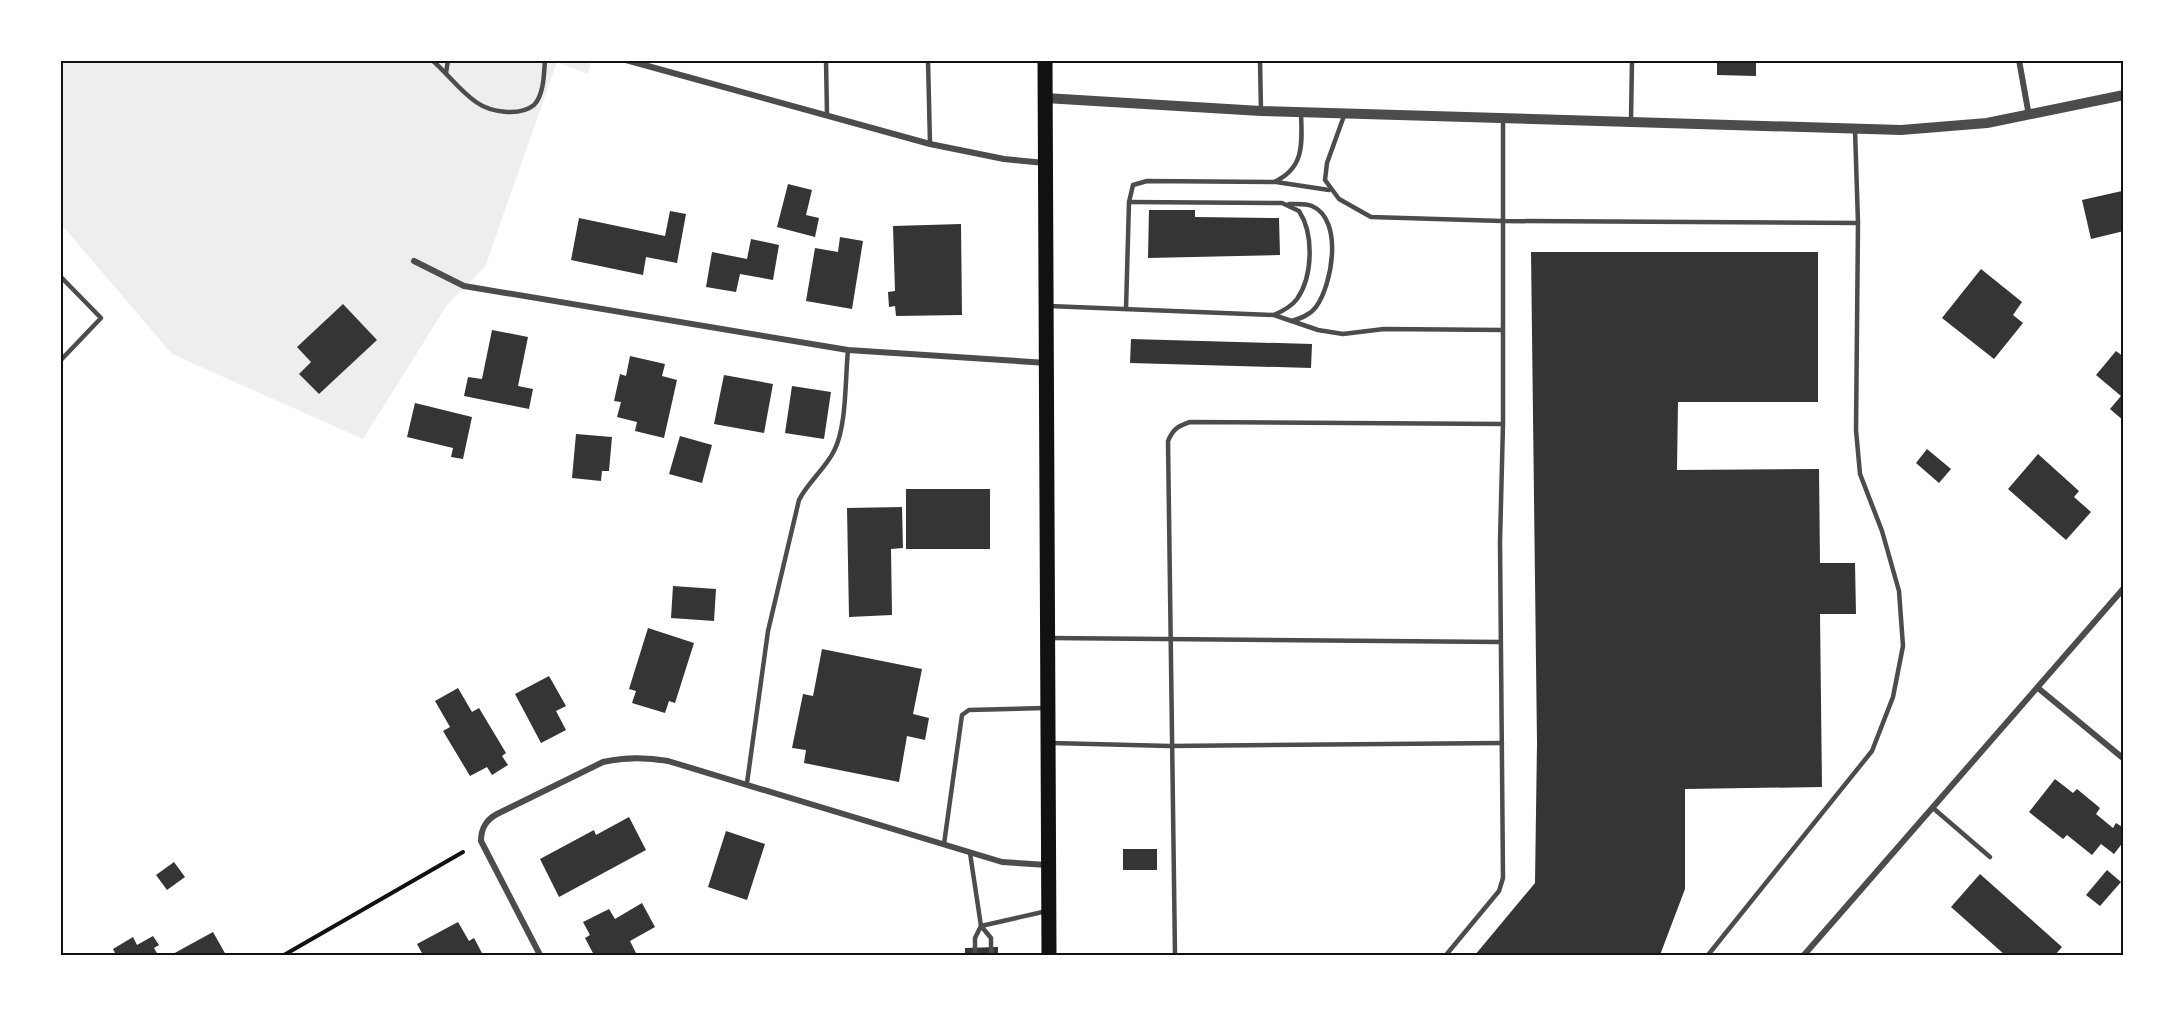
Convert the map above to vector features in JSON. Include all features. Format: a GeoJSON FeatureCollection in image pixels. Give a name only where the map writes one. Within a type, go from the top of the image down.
{"type":"FeatureCollection","features":[{"type":"Feature","properties":{"kind":"main road"},"geometry":{"type":"LineString","coordinates":[[1045,60],[1049,955]]}},
{"type":"Feature","properties":{"kind":"street"},"geometry":{"type":"LineString","coordinates":[[626,60],[930,144],[1004,159],[1045,163]]}},
{"type":"Feature","properties":{"kind":"street"},"geometry":{"type":"LineString","coordinates":[[2019,60],[2030,116]]}},
{"type":"Feature","properties":{"kind":"street"},"geometry":{"type":"LineString","coordinates":[[1045,98],[1262,111],[1855,130],[1942,129],[2030,116],[2124,95]]}},
{"type":"Feature","properties":{"kind":"street"},"geometry":{"type":"LineString","coordinates":[[414,261],[464,286],[848,350],[1047,363]]}},
{"type":"Feature","properties":{"kind":"street"},"geometry":{"type":"LineString","coordinates":[[1804,955],[2124,588]]}},
{"type":"Feature","properties":{"kind":"street"},"geometry":{"type":"LineString","coordinates":[[2038,688],[2124,759]]}},
{"type":"Feature","properties":{"kind":"street"},"geometry":{"type":"LineString","coordinates":[[540,955],[481,841],[483,828],[490,818],[603,762],[617,758],[650,758],[747,783],[1002,862],[1049,866]]}},
{"type":"Feature","properties":{"kind":"lane"},"geometry":{"type":"LineString","coordinates":[[432,60],[476,102],[487,108],[506,112],[534,105],[539,95],[545,60]]}},
{"type":"Feature","properties":{"kind":"lane"},"geometry":{"type":"LineString","coordinates":[[446,73],[448,60]]}},
{"type":"Feature","properties":{"kind":"lane"},"geometry":{"type":"LineString","coordinates":[[826,60],[827,115]]}},
{"type":"Feature","properties":{"kind":"lane"},"geometry":{"type":"LineString","coordinates":[[928,60],[930,144]]}},
{"type":"Feature","properties":{"kind":"lane"},"geometry":{"type":"LineString","coordinates":[[1260,60],[1262,111]]}},
{"type":"Feature","properties":{"kind":"lane"},"geometry":{"type":"LineString","coordinates":[[1631,123],[1632,60]]}},
{"type":"Feature","properties":{"kind":"lane"},"geometry":{"type":"LineString","coordinates":[[1274,182],[1285,177],[1299,161],[1302,152],[1301,111]]}},
{"type":"Feature","properties":{"kind":"lane"},"geometry":{"type":"LineString","coordinates":[[1329,190],[1325,180],[1325,171],[1345,113]]}},
{"type":"Feature","properties":{"kind":"lane"},"geometry":{"type":"LineString","coordinates":[[1446,955],[1499,891],[1503,878],[1500,642],[1503,118]]}},
{"type":"Feature","properties":{"kind":"lane"},"geometry":{"type":"LineString","coordinates":[[1708,955],[1872,751],[1893,697],[1903,646],[1899,591],[1882,531],[1860,474],[1856,430],[1858,223],[1855,130]]}},
{"type":"Feature","properties":{"kind":"lane"},"geometry":{"type":"LineString","coordinates":[[1126,309],[1129,202],[1133,185],[1140,181],[1274,182],[1329,190],[1363,214],[1371,217],[1502,221],[1858,223]]}},
{"type":"Feature","properties":{"kind":"lane"},"geometry":{"type":"LineString","coordinates":[[1129,202],[1282,203],[1311,206],[1317,210],[1327,220],[1333,246],[1326,282],[1316,306],[1305,316],[1292,321]]}},
{"type":"Feature","properties":{"kind":"lane"},"geometry":{"type":"LineString","coordinates":[[1274,315],[1287,308],[1297,298],[1308,268],[1307,234],[1302,215],[1292,206],[1282,203]]}},
{"type":"Feature","properties":{"kind":"lane"},"geometry":{"type":"LineString","coordinates":[[60,276],[101,318],[60,361]]}},
{"type":"Feature","properties":{"kind":"lane"},"geometry":{"type":"LineString","coordinates":[[1047,306],[1274,315],[1318,330],[1343,334],[1384,329],[1503,330]]}},
{"type":"Feature","properties":{"kind":"lane"},"geometry":{"type":"LineString","coordinates":[[747,783],[768,631],[799,500],[808,483],[830,459],[839,440],[848,350]]}},
{"type":"Feature","properties":{"kind":"lane"},"geometry":{"type":"LineString","coordinates":[[1175,955],[1170,746],[1168,441],[1175,428],[1190,422],[1503,424]]}},
{"type":"Feature","properties":{"kind":"lane"},"geometry":{"type":"LineString","coordinates":[[1047,638],[1500,642]]}},
{"type":"Feature","properties":{"kind":"lane"},"geometry":{"type":"LineString","coordinates":[[944,844],[962,715],[969,710],[1048,708]]}},
{"type":"Feature","properties":{"kind":"lane"},"geometry":{"type":"LineString","coordinates":[[1048,743],[1170,746],[1502,744]]}},
{"type":"Feature","properties":{"kind":"lane"},"geometry":{"type":"LineString","coordinates":[[1933,808],[1990,857]]}},
{"type":"Feature","properties":{"kind":"lane"},"geometry":{"type":"LineString","coordinates":[[970,853],[981,926],[991,938],[991,955]]}},
{"type":"Feature","properties":{"kind":"lane"},"geometry":{"type":"LineString","coordinates":[[981,926],[1049,911]]}},
{"type":"Feature","properties":{"kind":"lane"},"geometry":{"type":"LineString","coordinates":[[975,955],[975,938],[981,926]]}},
{"type":"Feature","properties":{"kind":"path"},"geometry":{"type":"LineString","coordinates":[[284,955],[481,841]]}},
{"type":"Feature","properties":{"kind":"shaded area"},"geometry":{"type":"Polygon","coordinates":[[[60,60],[591,60],[588,74],[557,62],[485,267],[447,305],[363,439],[172,354],[60,223],[60,60]]]}},
{"type":"Feature","properties":{"kind":"building"},"geometry":{"type":"Polygon","coordinates":[[[1717,60],[1756,60],[1756,76],[1717,75],[1717,60]]]}},
{"type":"Feature","properties":{"kind":"building"},"geometry":{"type":"Polygon","coordinates":[[[788,184],[812,190],[806,215],[819,218],[815,237],[777,227],[788,184]]]}},
{"type":"Feature","properties":{"kind":"building"},"geometry":{"type":"Polygon","coordinates":[[[2122,191],[2124,231],[2091,239],[2082,200],[2122,191]]]}},
{"type":"Feature","properties":{"kind":"building"},"geometry":{"type":"Polygon","coordinates":[[[1149,210],[1195,210],[1195,217],[1279,218],[1280,255],[1148,258],[1149,210]]]}},
{"type":"Feature","properties":{"kind":"building"},"geometry":{"type":"Polygon","coordinates":[[[670,211],[686,214],[677,263],[646,257],[643,275],[571,260],[579,218],[665,236],[670,211]]]}},
{"type":"Feature","properties":{"kind":"building"},"geometry":{"type":"Polygon","coordinates":[[[961,224],[962,315],[896,316],[895,306],[889,307],[888,292],[895,291],[893,226],[961,224]]]}},
{"type":"Feature","properties":{"kind":"building"},"geometry":{"type":"Polygon","coordinates":[[[840,237],[863,241],[852,309],[806,301],[815,248],[838,252],[840,237]]]}},
{"type":"Feature","properties":{"kind":"building"},"geometry":{"type":"Polygon","coordinates":[[[751,239],[779,245],[773,280],[740,274],[736,292],[706,287],[712,252],[747,259],[751,239]]]}},
{"type":"Feature","properties":{"kind":"building"},"geometry":{"type":"Polygon","coordinates":[[[1531,252],[1818,252],[1818,402],[1678,402],[1677,470],[1819,469],[1820,563],[1855,563],[1856,614],[1820,614],[1822,787],[1685,789],[1685,889],[1660,955],[1475,955],[1535,883],[1537,743],[1531,252]]]}},
{"type":"Feature","properties":{"kind":"building"},"geometry":{"type":"Polygon","coordinates":[[[1981,269],[2022,302],[2013,315],[2023,323],[1994,359],[1942,318],[1981,269]]]}},
{"type":"Feature","properties":{"kind":"building"},"geometry":{"type":"Polygon","coordinates":[[[343,304],[377,340],[319,394],[299,374],[311,362],[297,347],[343,304]]]}},
{"type":"Feature","properties":{"kind":"building"},"geometry":{"type":"Polygon","coordinates":[[[492,330],[528,337],[518,386],[533,389],[529,409],[464,396],[468,377],[482,379],[492,330]]]}},
{"type":"Feature","properties":{"kind":"building"},"geometry":{"type":"Polygon","coordinates":[[[1131,339],[1312,344],[1311,368],[1130,363],[1131,339]]]}},
{"type":"Feature","properties":{"kind":"building"},"geometry":{"type":"Polygon","coordinates":[[[2116,351],[2124,357],[2124,421],[2110,409],[2121,396],[2096,375],[2116,351]]]}},
{"type":"Feature","properties":{"kind":"building"},"geometry":{"type":"Polygon","coordinates":[[[630,356],[665,364],[662,376],[677,380],[664,438],[635,431],[637,422],[617,417],[621,402],[614,401],[620,374],[626,376],[630,356]]]}},
{"type":"Feature","properties":{"kind":"building"},"geometry":{"type":"Polygon","coordinates":[[[724,375],[773,384],[764,433],[714,424],[724,375]]]}},
{"type":"Feature","properties":{"kind":"building"},"geometry":{"type":"Polygon","coordinates":[[[792,386],[831,392],[824,439],[785,433],[792,386]]]}},
{"type":"Feature","properties":{"kind":"building"},"geometry":{"type":"Polygon","coordinates":[[[415,403],[472,417],[463,459],[451,457],[453,448],[407,437],[415,403]]]}},
{"type":"Feature","properties":{"kind":"building"},"geometry":{"type":"Polygon","coordinates":[[[576,434],[612,437],[609,471],[602,471],[601,481],[572,478],[576,434]]]}},
{"type":"Feature","properties":{"kind":"building"},"geometry":{"type":"Polygon","coordinates":[[[680,436],[712,445],[702,483],[669,474],[680,436]]]}},
{"type":"Feature","properties":{"kind":"building"},"geometry":{"type":"Polygon","coordinates":[[[1927,449],[1951,469],[1939,483],[1916,463],[1927,449]]]}},
{"type":"Feature","properties":{"kind":"building"},"geometry":{"type":"Polygon","coordinates":[[[2038,454],[2079,491],[2074,497],[2091,512],[2066,540],[2008,489],[2038,454]]]}},
{"type":"Feature","properties":{"kind":"building"},"geometry":{"type":"Polygon","coordinates":[[[906,489],[990,489],[990,549],[906,549],[906,489]]]}},
{"type":"Feature","properties":{"kind":"building"},"geometry":{"type":"Polygon","coordinates":[[[902,507],[903,548],[891,549],[892,615],[849,617],[847,508],[902,507]]]}},
{"type":"Feature","properties":{"kind":"building"},"geometry":{"type":"Polygon","coordinates":[[[673,586],[716,589],[714,621],[671,618],[673,586]]]}},
{"type":"Feature","properties":{"kind":"building"},"geometry":{"type":"Polygon","coordinates":[[[648,628],[694,643],[675,703],[669,701],[665,713],[632,703],[636,691],[629,689],[648,628]]]}},
{"type":"Feature","properties":{"kind":"building"},"geometry":{"type":"Polygon","coordinates":[[[822,649],[922,669],[913,714],[929,718],[925,740],[907,736],[899,782],[804,763],[806,750],[792,748],[803,694],[813,696],[822,649]]]}},
{"type":"Feature","properties":{"kind":"building"},"geometry":{"type":"Polygon","coordinates":[[[549,676],[566,706],[556,711],[566,730],[541,743],[515,694],[549,676]]]}},
{"type":"Feature","properties":{"kind":"building"},"geometry":{"type":"Polygon","coordinates":[[[458,688],[472,712],[479,708],[506,753],[502,756],[508,765],[492,775],[487,767],[470,776],[443,731],[450,727],[435,701],[458,688]]]}},
{"type":"Feature","properties":{"kind":"building"},"geometry":{"type":"Polygon","coordinates":[[[2055,779],[2073,793],[2077,789],[2100,808],[2096,814],[2113,828],[2116,823],[2124,828],[2124,841],[2114,854],[2101,844],[2092,855],[2067,835],[2063,839],[2029,812],[2055,779]]]}},
{"type":"Feature","properties":{"kind":"building"},"geometry":{"type":"Polygon","coordinates":[[[629,817],[646,850],[559,897],[540,859],[594,830],[596,835],[629,817]]]}},
{"type":"Feature","properties":{"kind":"building"},"geometry":{"type":"Polygon","coordinates":[[[726,831],[765,844],[747,900],[708,887],[726,831]]]}},
{"type":"Feature","properties":{"kind":"building"},"geometry":{"type":"Polygon","coordinates":[[[1123,849],[1157,849],[1157,870],[1123,870],[1123,849]]]}},
{"type":"Feature","properties":{"kind":"building"},"geometry":{"type":"Polygon","coordinates":[[[174,862],[185,877],[167,890],[156,875],[174,862]]]}},
{"type":"Feature","properties":{"kind":"building"},"geometry":{"type":"Polygon","coordinates":[[[2107,870],[2121,882],[2100,906],[2086,895],[2107,870]]]}},
{"type":"Feature","properties":{"kind":"building"},"geometry":{"type":"Polygon","coordinates":[[[1980,874],[2062,947],[2055,955],[2005,955],[1951,907],[1980,874]]]}},
{"type":"Feature","properties":{"kind":"building"},"geometry":{"type":"Polygon","coordinates":[[[642,903],[655,927],[630,941],[637,955],[594,955],[585,938],[590,935],[583,922],[609,909],[615,919],[642,903]]]}},
{"type":"Feature","properties":{"kind":"building"},"geometry":{"type":"Polygon","coordinates":[[[458,922],[469,941],[474,938],[483,955],[423,955],[417,944],[458,922]]]}},
{"type":"Feature","properties":{"kind":"building"},"geometry":{"type":"Polygon","coordinates":[[[213,932],[226,955],[171,955],[213,932]]]}},
{"type":"Feature","properties":{"kind":"building"},"geometry":{"type":"Polygon","coordinates":[[[153,936],[159,945],[154,948],[158,955],[116,955],[113,949],[133,937],[137,945],[153,936]]]}},
{"type":"Feature","properties":{"kind":"building"},"geometry":{"type":"Polygon","coordinates":[[[998,947],[998,955],[965,955],[965,948],[998,947]]]}}]}
